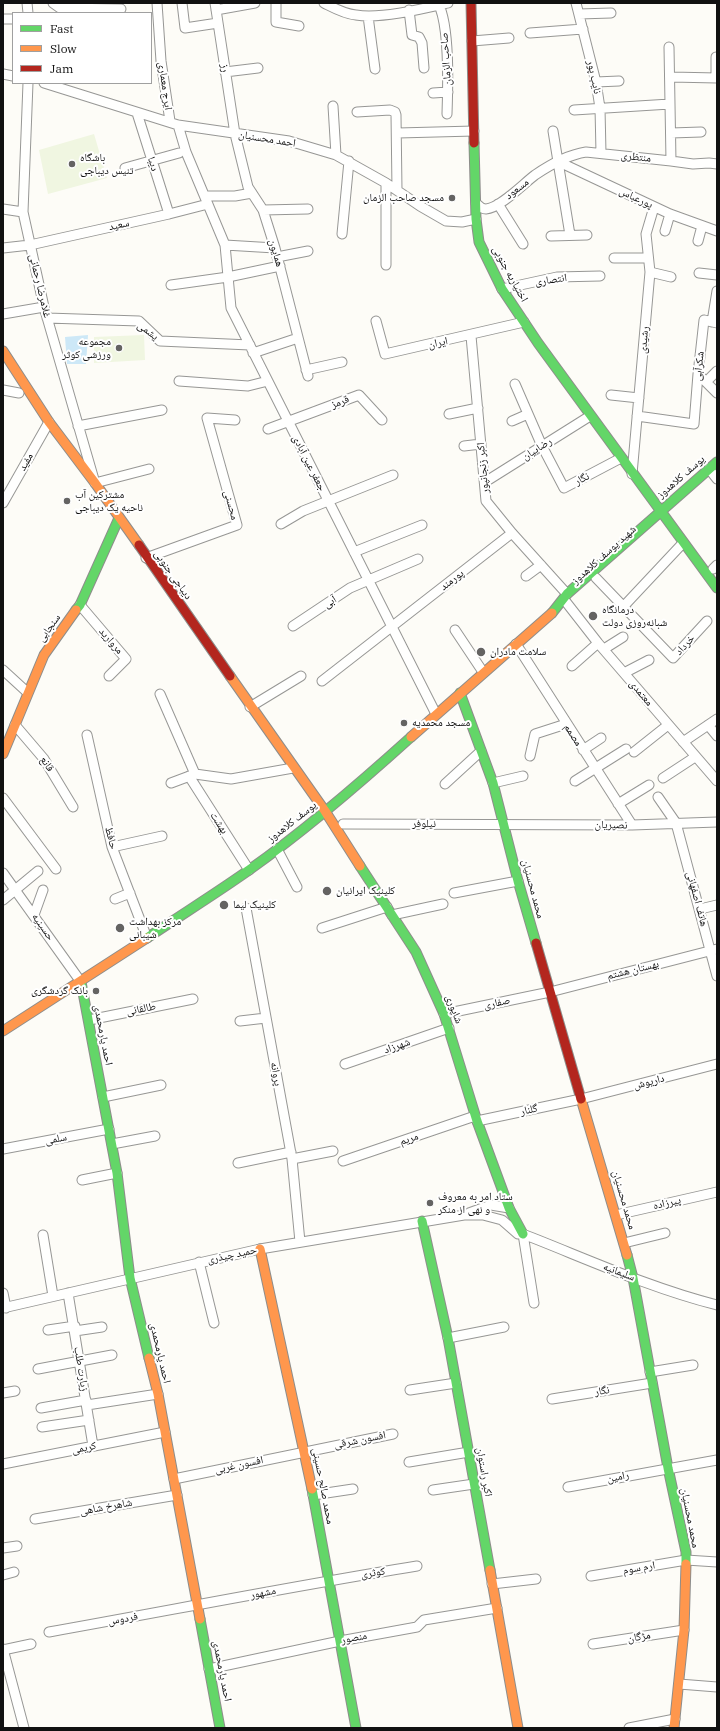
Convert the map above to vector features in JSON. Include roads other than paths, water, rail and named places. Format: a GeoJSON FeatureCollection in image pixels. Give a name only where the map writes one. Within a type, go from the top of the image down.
{"type":"FeatureCollection","features":[{"type":"Feature","properties":{"kind":"street"},"geometry":{"type":"LineString","coordinates":[[53,3],[60,8],[121,9]]}},
{"type":"Feature","properties":{"kind":"street","name":"ایرج معماری"},"geometry":{"type":"LineString","coordinates":[[157,3],[161,61],[174,123]]}},
{"type":"Feature","properties":{"kind":"street"},"geometry":{"type":"LineString","coordinates":[[182,3],[185,28],[218,23]]}},
{"type":"Feature","properties":{"kind":"street"},"geometry":{"type":"LineString","coordinates":[[215,6],[255,3]]}},
{"type":"Feature","properties":{"kind":"street"},"geometry":{"type":"LineString","coordinates":[[276,3],[276,22],[299,26]]}},
{"type":"Feature","properties":{"kind":"street"},"geometry":{"type":"LineString","coordinates":[[324,3],[342,12],[368,16],[442,4]]}},
{"type":"Feature","properties":{"kind":"street","name":"اختیاریه جنوبی"},"geometry":{"type":"LineString","coordinates":[[471,3],[476,219],[479,242],[502,289],[524,322],[632,474],[717,588]]}},
{"type":"Feature","properties":{"kind":"street","name":"نایب پور"},"geometry":{"type":"LineString","coordinates":[[576,3],[596,82],[600,108],[601,153]]}},
{"type":"Feature","properties":{"kind":"street","name":"صاحب الزمان"},"geometry":{"type":"LineString","coordinates":[[442,4],[446,44],[448,92],[447,114]]}},
{"type":"Feature","properties":{"kind":"street","name":"رز"},"geometry":{"type":"LineString","coordinates":[[215,6],[235,134]]}},
{"type":"Feature","properties":{"kind":"street"},"geometry":{"type":"LineString","coordinates":[[409,10],[412,35],[419,37],[422,43],[424,68]]}},
{"type":"Feature","properties":{"kind":"street"},"geometry":{"type":"LineString","coordinates":[[579,14],[611,13]]}},
{"type":"Feature","properties":{"kind":"street"},"geometry":{"type":"LineString","coordinates":[[368,16],[375,70]]}},
{"type":"Feature","properties":{"kind":"street"},"geometry":{"type":"LineString","coordinates":[[530,33],[583,30]]}},
{"type":"Feature","properties":{"kind":"street"},"geometry":{"type":"LineString","coordinates":[[472,41],[509,38]]}},
{"type":"Feature","properties":{"kind":"street"},"geometry":{"type":"LineString","coordinates":[[669,47],[671,78],[671,161]]}},
{"type":"Feature","properties":{"kind":"street"},"geometry":{"type":"LineString","coordinates":[[671,78],[716,78],[716,57]]}},
{"type":"Feature","properties":{"kind":"street"},"geometry":{"type":"LineString","coordinates":[[225,72],[258,68]]}},
{"type":"Feature","properties":{"kind":"street"},"geometry":{"type":"LineString","coordinates":[[596,82],[619,81]]}},
{"type":"Feature","properties":{"kind":"street","name":"غلامرضا رحمانی"},"geometry":{"type":"LineString","coordinates":[[28,84],[23,212],[44,307],[94,483]]}},
{"type":"Feature","properties":{"kind":"street","name":"احمد محسنیان"},"geometry":{"type":"LineString","coordinates":[[47,84],[137,113],[174,123],[235,134],[289,141],[336,155],[386,183],[446,221],[462,222],[476,219]]}},
{"type":"Feature","properties":{"kind":"street"},"geometry":{"type":"LineString","coordinates":[[433,92],[448,92]]}},
{"type":"Feature","properties":{"kind":"street"},"geometry":{"type":"LineString","coordinates":[[574,110],[670,104]]}},
{"type":"Feature","properties":{"kind":"street"},"geometry":{"type":"LineString","coordinates":[[333,106],[336,155]]}},
{"type":"Feature","properties":{"kind":"street"},"geometry":{"type":"LineString","coordinates":[[357,112],[390,110],[396,115],[398,133],[397,190]]}},
{"type":"Feature","properties":{"kind":"street","name":"دیبا"},"geometry":{"type":"LineString","coordinates":[[137,113],[169,214]]}},
{"type":"Feature","properties":{"kind":"street","name":"جعفر عین آبادی"},"geometry":{"type":"LineString","coordinates":[[174,123],[225,245],[231,308],[436,714]]}},
{"type":"Feature","properties":{"kind":"street"},"geometry":{"type":"LineString","coordinates":[[398,133],[474,131]]}},
{"type":"Feature","properties":{"kind":"street"},"geometry":{"type":"LineString","coordinates":[[553,131],[570,235]]}},
{"type":"Feature","properties":{"kind":"street"},"geometry":{"type":"LineString","coordinates":[[671,133],[701,132]]}},
{"type":"Feature","properties":{"kind":"street","name":"همایون"},"geometry":{"type":"LineString","coordinates":[[235,134],[248,187],[263,210],[276,252],[307,373],[342,362]]}},
{"type":"Feature","properties":{"kind":"street","name":"منتظری"},"geometry":{"type":"LineString","coordinates":[[557,161],[572,154],[586,152],[693,164],[717,164]]}},
{"type":"Feature","properties":{"kind":"street"},"geometry":{"type":"LineString","coordinates":[[125,168],[179,153]]}},
{"type":"Feature","properties":{"kind":"street","name":"مسعود"},"geometry":{"type":"LineString","coordinates":[[476,203],[481,208],[487,209],[498,204],[535,175],[557,161]]}},
{"type":"Feature","properties":{"kind":"street","name":"پورعباس"},"geometry":{"type":"LineString","coordinates":[[557,161],[670,214],[717,230]]}},
{"type":"Feature","properties":{"kind":"street"},"geometry":{"type":"LineString","coordinates":[[342,234],[349,162]]}},
{"type":"Feature","properties":{"kind":"street"},"geometry":{"type":"LineString","coordinates":[[386,183],[386,265]]}},
{"type":"Feature","properties":{"kind":"street","name":"سعید"},"geometry":{"type":"LineString","coordinates":[[3,248],[30,245],[169,214],[206,200],[252,193]]}},
{"type":"Feature","properties":{"kind":"street"},"geometry":{"type":"LineString","coordinates":[[477,229],[481,220],[498,204],[523,244]]}},
{"type":"Feature","properties":{"kind":"street","name":"رشیدی"},"geometry":{"type":"LineString","coordinates":[[632,474],[650,272],[646,234],[654,207]]}},
{"type":"Feature","properties":{"kind":"street"},"geometry":{"type":"LineString","coordinates":[[3,209],[23,212]]}},
{"type":"Feature","properties":{"kind":"street"},"geometry":{"type":"LineString","coordinates":[[263,210],[308,209]]}},
{"type":"Feature","properties":{"kind":"street"},"geometry":{"type":"LineString","coordinates":[[665,232],[670,214]]}},
{"type":"Feature","properties":{"kind":"street"},"geometry":{"type":"LineString","coordinates":[[698,241],[702,226]]}},
{"type":"Feature","properties":{"kind":"street"},"geometry":{"type":"LineString","coordinates":[[551,236],[587,235]]}},
{"type":"Feature","properties":{"kind":"street"},"geometry":{"type":"LineString","coordinates":[[225,245],[276,252],[308,251]]}},
{"type":"Feature","properties":{"kind":"street"},"geometry":{"type":"LineString","coordinates":[[614,258],[648,258]]}},
{"type":"Feature","properties":{"kind":"street"},"geometry":{"type":"LineString","coordinates":[[171,285],[228,277],[280,266]]}},
{"type":"Feature","properties":{"kind":"street"},"geometry":{"type":"LineString","coordinates":[[650,272],[671,277]]}},
{"type":"Feature","properties":{"kind":"street"},"geometry":{"type":"LineString","coordinates":[[699,273],[717,275]]}},
{"type":"Feature","properties":{"kind":"street","name":"انتصاری"},"geometry":{"type":"LineString","coordinates":[[502,289],[558,277],[600,276]]}},
{"type":"Feature","properties":{"kind":"street"},"geometry":{"type":"LineString","coordinates":[[714,323],[717,291]]}},
{"type":"Feature","properties":{"kind":"street"},"geometry":{"type":"LineString","coordinates":[[3,314],[44,307]]}},
{"type":"Feature","properties":{"kind":"street","name":"یشمی"},"geometry":{"type":"LineString","coordinates":[[47,318],[139,321],[160,341],[252,349]]}},
{"type":"Feature","properties":{"kind":"street","name":"ایران"},"geometry":{"type":"LineString","coordinates":[[376,320],[385,354],[471,336],[524,322]]}},
{"type":"Feature","properties":{"kind":"street","name":"شکرآبی"},"geometry":{"type":"LineString","coordinates":[[638,416],[694,424],[704,320],[714,323]]}},
{"type":"Feature","properties":{"kind":"street","name":"اکبر زنجانپور"},"geometry":{"type":"LineString","coordinates":[[471,336],[486,501],[567,598]]}},
{"type":"Feature","properties":{"kind":"street"},"geometry":{"type":"LineString","coordinates":[[252,349],[298,338]]}},
{"type":"Feature","properties":{"kind":"street","name":"دیباجی جنوبی"},"geometry":{"type":"LineString","coordinates":[[3,351],[49,422],[119,518],[293,768],[325,811]]}},
{"type":"Feature","properties":{"kind":"street"},"geometry":{"type":"LineString","coordinates":[[706,382],[717,371]]}},
{"type":"Feature","properties":{"kind":"street"},"geometry":{"type":"LineString","coordinates":[[698,374],[717,393]]}},
{"type":"Feature","properties":{"kind":"street"},"geometry":{"type":"LineString","coordinates":[[179,381],[248,386],[268,381]]}},
{"type":"Feature","properties":{"kind":"street"},"geometry":{"type":"LineString","coordinates":[[515,384],[542,446]]}},
{"type":"Feature","properties":{"kind":"street"},"geometry":{"type":"LineString","coordinates":[[3,390],[19,393]]}},
{"type":"Feature","properties":{"kind":"street","name":"قرمز"},"geometry":{"type":"LineString","coordinates":[[289,422],[359,395],[382,420]]}},
{"type":"Feature","properties":{"kind":"street"},"geometry":{"type":"LineString","coordinates":[[611,395],[639,398]]}},
{"type":"Feature","properties":{"kind":"street"},"geometry":{"type":"LineString","coordinates":[[449,414],[478,408]]}},
{"type":"Feature","properties":{"kind":"street"},"geometry":{"type":"LineString","coordinates":[[78,426],[162,410]]}},
{"type":"Feature","properties":{"kind":"street"},"geometry":{"type":"LineString","coordinates":[[512,421],[528,414]]}},
{"type":"Feature","properties":{"kind":"street","name":"رضاییان"},"geometry":{"type":"LineString","coordinates":[[485,482],[590,416]]}},
{"type":"Feature","properties":{"kind":"street","name":"محسنی"},"geometry":{"type":"LineString","coordinates":[[146,558],[237,525],[207,418],[235,420]]}},
{"type":"Feature","properties":{"kind":"street","name":"مفید"},"geometry":{"type":"LineString","coordinates":[[3,502],[49,422]]}},
{"type":"Feature","properties":{"kind":"street"},"geometry":{"type":"LineString","coordinates":[[268,429],[289,422]]}},
{"type":"Feature","properties":{"kind":"street"},"geometry":{"type":"LineString","coordinates":[[464,446],[481,444]]}},
{"type":"Feature","properties":{"kind":"street","name":"نگار"},"geometry":{"type":"LineString","coordinates":[[542,446],[564,488],[621,458]]}},
{"type":"Feature","properties":{"kind":"street","name":"یوسف کلاهدوز"},"geometry":{"type":"LineString","coordinates":[[662,514],[714,472],[717,462]]}},
{"type":"Feature","properties":{"kind":"street"},"geometry":{"type":"LineString","coordinates":[[94,483],[149,469]]}},
{"type":"Feature","properties":{"kind":"street"},"geometry":{"type":"LineString","coordinates":[[281,524],[303,510],[329,502],[393,475]]}},
{"type":"Feature","properties":{"kind":"street","name":"شهید یوسف کلاهدوز"},"geometry":{"type":"LineString","coordinates":[[567,598],[579,594],[662,514]]}},
{"type":"Feature","properties":{"kind":"street","name":"شهید یوسف کلاهدوز"},"geometry":{"type":"LineString","coordinates":[[557,608],[662,514]]}},
{"type":"Feature","properties":{"kind":"street","name":"سنجابی"},"geometry":{"type":"LineString","coordinates":[[3,754],[5,740],[14,725],[44,655],[80,605],[119,518]]}},
{"type":"Feature","properties":{"kind":"street"},"geometry":{"type":"LineString","coordinates":[[354,552],[422,525]]}},
{"type":"Feature","properties":{"kind":"street","name":"پورمند"},"geometry":{"type":"LineString","coordinates":[[322,681],[512,533]]}},
{"type":"Feature","properties":{"kind":"street"},"geometry":{"type":"LineString","coordinates":[[623,607],[683,543]]}},
{"type":"Feature","properties":{"kind":"street","name":"آبی"},"geometry":{"type":"LineString","coordinates":[[293,626],[350,588],[418,559]]}},
{"type":"Feature","properties":{"kind":"street"},"geometry":{"type":"LineString","coordinates":[[526,576],[541,565]]}},
{"type":"Feature","properties":{"kind":"street","name":"خرداد"},"geometry":{"type":"LineString","coordinates":[[596,578],[673,658],[707,620]]}},
{"type":"Feature","properties":{"kind":"street","name":"معتمدی"},"geometry":{"type":"LineString","coordinates":[[567,598],[601,646],[717,782]]}},
{"type":"Feature","properties":{"kind":"street","name":"مروارید"},"geometry":{"type":"LineString","coordinates":[[80,605],[126,659],[109,676]]}},
{"type":"Feature","properties":{"kind":"street","name":"یوسف کلاهدوز"},"geometry":{"type":"LineString","coordinates":[[3,1032],[249,870],[277,849],[376,769],[460,692],[557,608]]}},
{"type":"Feature","properties":{"kind":"street"},"geometry":{"type":"LineString","coordinates":[[455,630],[483,672]]}},
{"type":"Feature","properties":{"kind":"street"},"geometry":{"type":"LineString","coordinates":[[572,666],[601,646],[624,637]]}},
{"type":"Feature","properties":{"kind":"street","name":"مصمم"},"geometry":{"type":"LineString","coordinates":[[516,644],[632,825]]}},
{"type":"Feature","properties":{"kind":"street"},"geometry":{"type":"LineString","coordinates":[[624,673],[649,660]]}},
{"type":"Feature","properties":{"kind":"street"},"geometry":{"type":"LineString","coordinates":[[3,670],[27,692]]}},
{"type":"Feature","properties":{"kind":"street"},"geometry":{"type":"LineString","coordinates":[[250,706],[302,676]]}},
{"type":"Feature","properties":{"kind":"street","name":"محمد محسنیان"},"geometry":{"type":"LineString","coordinates":[[460,692],[493,783],[518,881],[616,1215],[633,1278],[686,1560],[684,1630],[674,1724]]}},
{"type":"Feature","properties":{"kind":"street","name":"بهشت"},"geometry":{"type":"LineString","coordinates":[[160,694],[192,775],[249,870]]}},
{"type":"Feature","properties":{"kind":"street"},"geometry":{"type":"LineString","coordinates":[[683,742],[717,719]]}},
{"type":"Feature","properties":{"kind":"street"},"geometry":{"type":"LineString","coordinates":[[530,756],[535,734],[566,724]]}},
{"type":"Feature","properties":{"kind":"street","name":"قانع"},"geometry":{"type":"LineString","coordinates":[[14,725],[44,758],[73,807]]}},
{"type":"Feature","properties":{"kind":"street"},"geometry":{"type":"LineString","coordinates":[[708,725],[717,736]]}},
{"type":"Feature","properties":{"kind":"street"},"geometry":{"type":"LineString","coordinates":[[575,781],[595,768],[630,750],[668,726]]}},
{"type":"Feature","properties":{"kind":"street","name":"حافظ"},"geometry":{"type":"LineString","coordinates":[[87,734],[112,847],[147,938]]}},
{"type":"Feature","properties":{"kind":"street"},"geometry":{"type":"LineString","coordinates":[[583,750],[601,738]]}},
{"type":"Feature","properties":{"kind":"street"},"geometry":{"type":"LineString","coordinates":[[444,784],[481,751]]}},
{"type":"Feature","properties":{"kind":"street"},"geometry":{"type":"LineString","coordinates":[[663,778],[695,757]]}},
{"type":"Feature","properties":{"kind":"street"},"geometry":{"type":"LineString","coordinates":[[171,783],[192,775],[231,779],[293,768]]}},
{"type":"Feature","properties":{"kind":"street"},"geometry":{"type":"LineString","coordinates":[[493,783],[522,776]]}},
{"type":"Feature","properties":{"kind":"street"},"geometry":{"type":"LineString","coordinates":[[618,804],[649,786]]}},
{"type":"Feature","properties":{"kind":"street","name":"هاتف اصفهانی"},"geometry":{"type":"LineString","coordinates":[[658,797],[676,823],[700,909],[714,950],[717,976]]}},
{"type":"Feature","properties":{"kind":"street"},"geometry":{"type":"LineString","coordinates":[[3,798],[56,869]]}},
{"type":"Feature","properties":{"kind":"street","name":"شاپوری"},"geometry":{"type":"LineString","coordinates":[[325,811],[416,952],[444,1014],[476,1119],[510,1208],[523,1234]]}},
{"type":"Feature","properties":{"kind":"street","name":"نصیریان"},"geometry":{"type":"LineString","coordinates":[[504,824],[632,825],[717,822]]}},
{"type":"Feature","properties":{"kind":"street","name":"نیلوفر"},"geometry":{"type":"LineString","coordinates":[[343,824],[504,824]]}},
{"type":"Feature","properties":{"kind":"street"},"geometry":{"type":"LineString","coordinates":[[112,847],[162,836]]}},
{"type":"Feature","properties":{"kind":"street"},"geometry":{"type":"LineString","coordinates":[[277,849],[297,887]]}},
{"type":"Feature","properties":{"kind":"street"},"geometry":{"type":"LineString","coordinates":[[3,900],[38,871]]}},
{"type":"Feature","properties":{"kind":"street","name":"حسینیه"},"geometry":{"type":"LineString","coordinates":[[3,873],[81,982]]}},
{"type":"Feature","properties":{"kind":"street"},"geometry":{"type":"LineString","coordinates":[[454,893],[518,881]]}},
{"type":"Feature","properties":{"kind":"street"},"geometry":{"type":"LineString","coordinates":[[34,916],[43,890]]}},
{"type":"Feature","properties":{"kind":"street"},"geometry":{"type":"LineString","coordinates":[[115,899],[130,893]]}},
{"type":"Feature","properties":{"kind":"street"},"geometry":{"type":"LineString","coordinates":[[322,928],[390,911],[443,904]]}},
{"type":"Feature","properties":{"kind":"street"},"geometry":{"type":"LineString","coordinates":[[700,909],[717,905]]}},
{"type":"Feature","properties":{"kind":"street","name":"پروانه"},"geometry":{"type":"LineString","coordinates":[[246,908],[291,1156],[300,1242]]}},
{"type":"Feature","properties":{"kind":"street","name":"بهستان هشتم"},"geometry":{"type":"LineString","coordinates":[[550,992],[714,950]]}},
{"type":"Feature","properties":{"kind":"street","name":"احمد یارمحمدی"},"geometry":{"type":"LineString","coordinates":[[81,982],[117,1172],[130,1278],[158,1394],[220,1728]]}},
{"type":"Feature","properties":{"kind":"street","name":"صفاری"},"geometry":{"type":"LineString","coordinates":[[444,1014],[550,992]]}},
{"type":"Feature","properties":{"kind":"street","name":"طالقانی"},"geometry":{"type":"LineString","coordinates":[[88,1020],[193,999]]}},
{"type":"Feature","properties":{"kind":"street"},"geometry":{"type":"LineString","coordinates":[[240,1021],[266,1018]]}},
{"type":"Feature","properties":{"kind":"street","name":"شهرزاد"},"geometry":{"type":"LineString","coordinates":[[345,1064],[449,1028]]}},
{"type":"Feature","properties":{"kind":"street","name":"داریوش"},"geometry":{"type":"LineString","coordinates":[[581,1099],[717,1064]]}},
{"type":"Feature","properties":{"kind":"street"},"geometry":{"type":"LineString","coordinates":[[103,1097],[161,1085]]}},
{"type":"Feature","properties":{"kind":"street","name":"گلنار"},"geometry":{"type":"LineString","coordinates":[[476,1119],[581,1099]]}},
{"type":"Feature","properties":{"kind":"street","name":"مریم"},"geometry":{"type":"LineString","coordinates":[[343,1161],[476,1119]]}},
{"type":"Feature","properties":{"kind":"street","name":"سلمی"},"geometry":{"type":"LineString","coordinates":[[3,1149],[109,1129]]}},
{"type":"Feature","properties":{"kind":"street"},"geometry":{"type":"LineString","coordinates":[[112,1144],[156,1136]]}},
{"type":"Feature","properties":{"kind":"street"},"geometry":{"type":"LineString","coordinates":[[238,1163],[333,1151]]}},
{"type":"Feature","properties":{"kind":"street"},"geometry":{"type":"LineString","coordinates":[[82,1180],[117,1172]]}},
{"type":"Feature","properties":{"kind":"street","name":"پیرزاده"},"geometry":{"type":"LineString","coordinates":[[616,1215],[717,1192]]}},
{"type":"Feature","properties":{"kind":"street","name":"حمید چیذری"},"geometry":{"type":"LineString","coordinates":[[464,1215],[491,1205],[510,1208]]}},
{"type":"Feature","properties":{"kind":"street"},"geometry":{"type":"LineString","coordinates":[[502,1220],[510,1208]]}},
{"type":"Feature","properties":{"kind":"street","name":"حمید چیذری"},"geometry":{"type":"LineString","coordinates":[[4,1308],[198,1262],[260,1249],[464,1215],[483,1215],[502,1220],[518,1234],[523,1234]]}},
{"type":"Feature","properties":{"kind":"street","name":"اکبر راستوان"},"geometry":{"type":"LineString","coordinates":[[422,1221],[448,1338],[518,1728]]}},
{"type":"Feature","properties":{"kind":"street"},"geometry":{"type":"LineString","coordinates":[[624,1243],[665,1233]]}},
{"type":"Feature","properties":{"kind":"street"},"geometry":{"type":"LineString","coordinates":[[523,1234],[534,1303]]}},
{"type":"Feature","properties":{"kind":"street","name":"سلیمانیه"},"geometry":{"type":"LineString","coordinates":[[523,1234],[633,1278],[690,1298],[717,1305]]}},
{"type":"Feature","properties":{"kind":"street"},"geometry":{"type":"LineString","coordinates":[[43,1235],[53,1296]]}},
{"type":"Feature","properties":{"kind":"street","name":"محمد صالح حسینی"},"geometry":{"type":"LineString","coordinates":[[260,1249],[313,1494],[356,1728]]}},
{"type":"Feature","properties":{"kind":"street"},"geometry":{"type":"LineString","coordinates":[[198,1262],[214,1323]]}},
{"type":"Feature","properties":{"kind":"street","name":"زیارت طلب"},"geometry":{"type":"LineString","coordinates":[[68,1292],[93,1446]]}},
{"type":"Feature","properties":{"kind":"street"},"geometry":{"type":"LineString","coordinates":[[3,1293],[4,1308]]}},
{"type":"Feature","properties":{"kind":"street"},"geometry":{"type":"LineString","coordinates":[[48,1330],[102,1327]]}},
{"type":"Feature","properties":{"kind":"street"},"geometry":{"type":"LineString","coordinates":[[448,1338],[504,1328]]}},
{"type":"Feature","properties":{"kind":"street"},"geometry":{"type":"LineString","coordinates":[[38,1369],[112,1355]]}},
{"type":"Feature","properties":{"kind":"street"},"geometry":{"type":"LineString","coordinates":[[650,1372],[693,1365]]}},
{"type":"Feature","properties":{"kind":"street"},"geometry":{"type":"LineString","coordinates":[[410,1390],[456,1383]]}},
{"type":"Feature","properties":{"kind":"street","name":"نگار"},"geometry":{"type":"LineString","coordinates":[[552,1399],[652,1383]]}},
{"type":"Feature","properties":{"kind":"street"},"geometry":{"type":"LineString","coordinates":[[3,1393],[15,1391]]}},
{"type":"Feature","properties":{"kind":"street"},"geometry":{"type":"LineString","coordinates":[[41,1408],[158,1394]]}},
{"type":"Feature","properties":{"kind":"street"},"geometry":{"type":"LineString","coordinates":[[42,1427],[89,1420]]}},
{"type":"Feature","properties":{"kind":"street","name":"کریمی"},"geometry":{"type":"LineString","coordinates":[[3,1464],[165,1432]]}},
{"type":"Feature","properties":{"kind":"street","name":"افسون شرقی"},"geometry":{"type":"LineString","coordinates":[[304,1451],[393,1434]]}},
{"type":"Feature","properties":{"kind":"street","name":"افسون غربی"},"geometry":{"type":"LineString","coordinates":[[174,1479],[304,1451]]}},
{"type":"Feature","properties":{"kind":"street"},"geometry":{"type":"LineString","coordinates":[[409,1462],[469,1452]]}},
{"type":"Feature","properties":{"kind":"street","name":"رامین"},"geometry":{"type":"LineString","coordinates":[[568,1487],[717,1460]]}},
{"type":"Feature","properties":{"kind":"street"},"geometry":{"type":"LineString","coordinates":[[433,1490],[474,1484]]}},
{"type":"Feature","properties":{"kind":"street"},"geometry":{"type":"LineString","coordinates":[[313,1494],[353,1489]]}},
{"type":"Feature","properties":{"kind":"street","name":"شاهرخ شاهی"},"geometry":{"type":"LineString","coordinates":[[35,1519],[177,1495]]}},
{"type":"Feature","properties":{"kind":"street"},"geometry":{"type":"LineString","coordinates":[[3,1548],[16,1546]]}},
{"type":"Feature","properties":{"kind":"street","name":"ارم سوم"},"geometry":{"type":"LineString","coordinates":[[591,1576],[686,1560],[717,1562]]}},
{"type":"Feature","properties":{"kind":"street","name":"کوثری"},"geometry":{"type":"LineString","coordinates":[[329,1580],[417,1566]]}},
{"type":"Feature","properties":{"kind":"street"},"geometry":{"type":"LineString","coordinates":[[3,1575],[14,1572]]}},
{"type":"Feature","properties":{"kind":"street"},"geometry":{"type":"LineString","coordinates":[[492,1584],[536,1578]]}},
{"type":"Feature","properties":{"kind":"street","name":"مشهور"},"geometry":{"type":"LineString","coordinates":[[197,1606],[329,1580]]}},
{"type":"Feature","properties":{"kind":"street","name":"فردوس"},"geometry":{"type":"LineString","coordinates":[[49,1632],[197,1606]]}},
{"type":"Feature","properties":{"kind":"street","name":"منصور"},"geometry":{"type":"LineString","coordinates":[[209,1669],[340,1641],[417,1627],[424,1620],[497,1608]]}},
{"type":"Feature","properties":{"kind":"street","name":"مژگان"},"geometry":{"type":"LineString","coordinates":[[593,1644],[684,1630]]}},
{"type":"Feature","properties":{"kind":"street"},"geometry":{"type":"LineString","coordinates":[[24,1728],[4,1660],[3,1649],[31,1644]]}},
{"type":"Feature","properties":{"kind":"street"},"geometry":{"type":"LineString","coordinates":[[679,1684],[717,1687]]}},
{"type":"Feature","properties":{"kind":"street"},"geometry":{"type":"LineString","coordinates":[[629,1728],[674,1724]]}},
{"type":"Feature","properties":{"kind":"water"},"geometry":{"type":"Polygon","coordinates":[[[88,335],[86,364],[67,364],[65,337],[88,335]]]}},
{"type":"Feature","properties":{"kind":"place","name":"باشگاه تنیس دیباجی"},"geometry":{"type":"Point","coordinates":[72,164]}},
{"type":"Feature","properties":{"kind":"place","name":"مسجد صاحب الزمان"},"geometry":{"type":"Point","coordinates":[452,198]}},
{"type":"Feature","properties":{"kind":"place","name":"مجموعه ورزشی کوثر"},"geometry":{"type":"Point","coordinates":[119,348]}},
{"type":"Feature","properties":{"kind":"place","name":"مشترکین آب ناحیه یک دیباجی"},"geometry":{"type":"Point","coordinates":[67,501]}},
{"type":"Feature","properties":{"kind":"place","name":"درمانگاه شبانه‌روزی دولت"},"geometry":{"type":"Point","coordinates":[593,616]}},
{"type":"Feature","properties":{"kind":"place","name":"سلامت مادران"},"geometry":{"type":"Point","coordinates":[481,652]}},
{"type":"Feature","properties":{"kind":"place","name":"مسجد محمدیه"},"geometry":{"type":"Point","coordinates":[404,723]}},
{"type":"Feature","properties":{"kind":"place","name":"کلینیک ایرانیان"},"geometry":{"type":"Point","coordinates":[327,891]}},
{"type":"Feature","properties":{"kind":"place","name":"کلینیک لیما"},"geometry":{"type":"Point","coordinates":[224,905]}},
{"type":"Feature","properties":{"kind":"place","name":"مرکز بهداشت شیبانی"},"geometry":{"type":"Point","coordinates":[120,928]}},
{"type":"Feature","properties":{"kind":"place","name":"بانک گردشگری"},"geometry":{"type":"Point","coordinates":[96,991]}},
{"type":"Feature","properties":{"kind":"place","name":"ستاد امر به معروف و نهی از منکر"},"geometry":{"type":"Point","coordinates":[430,1203]}}]}
